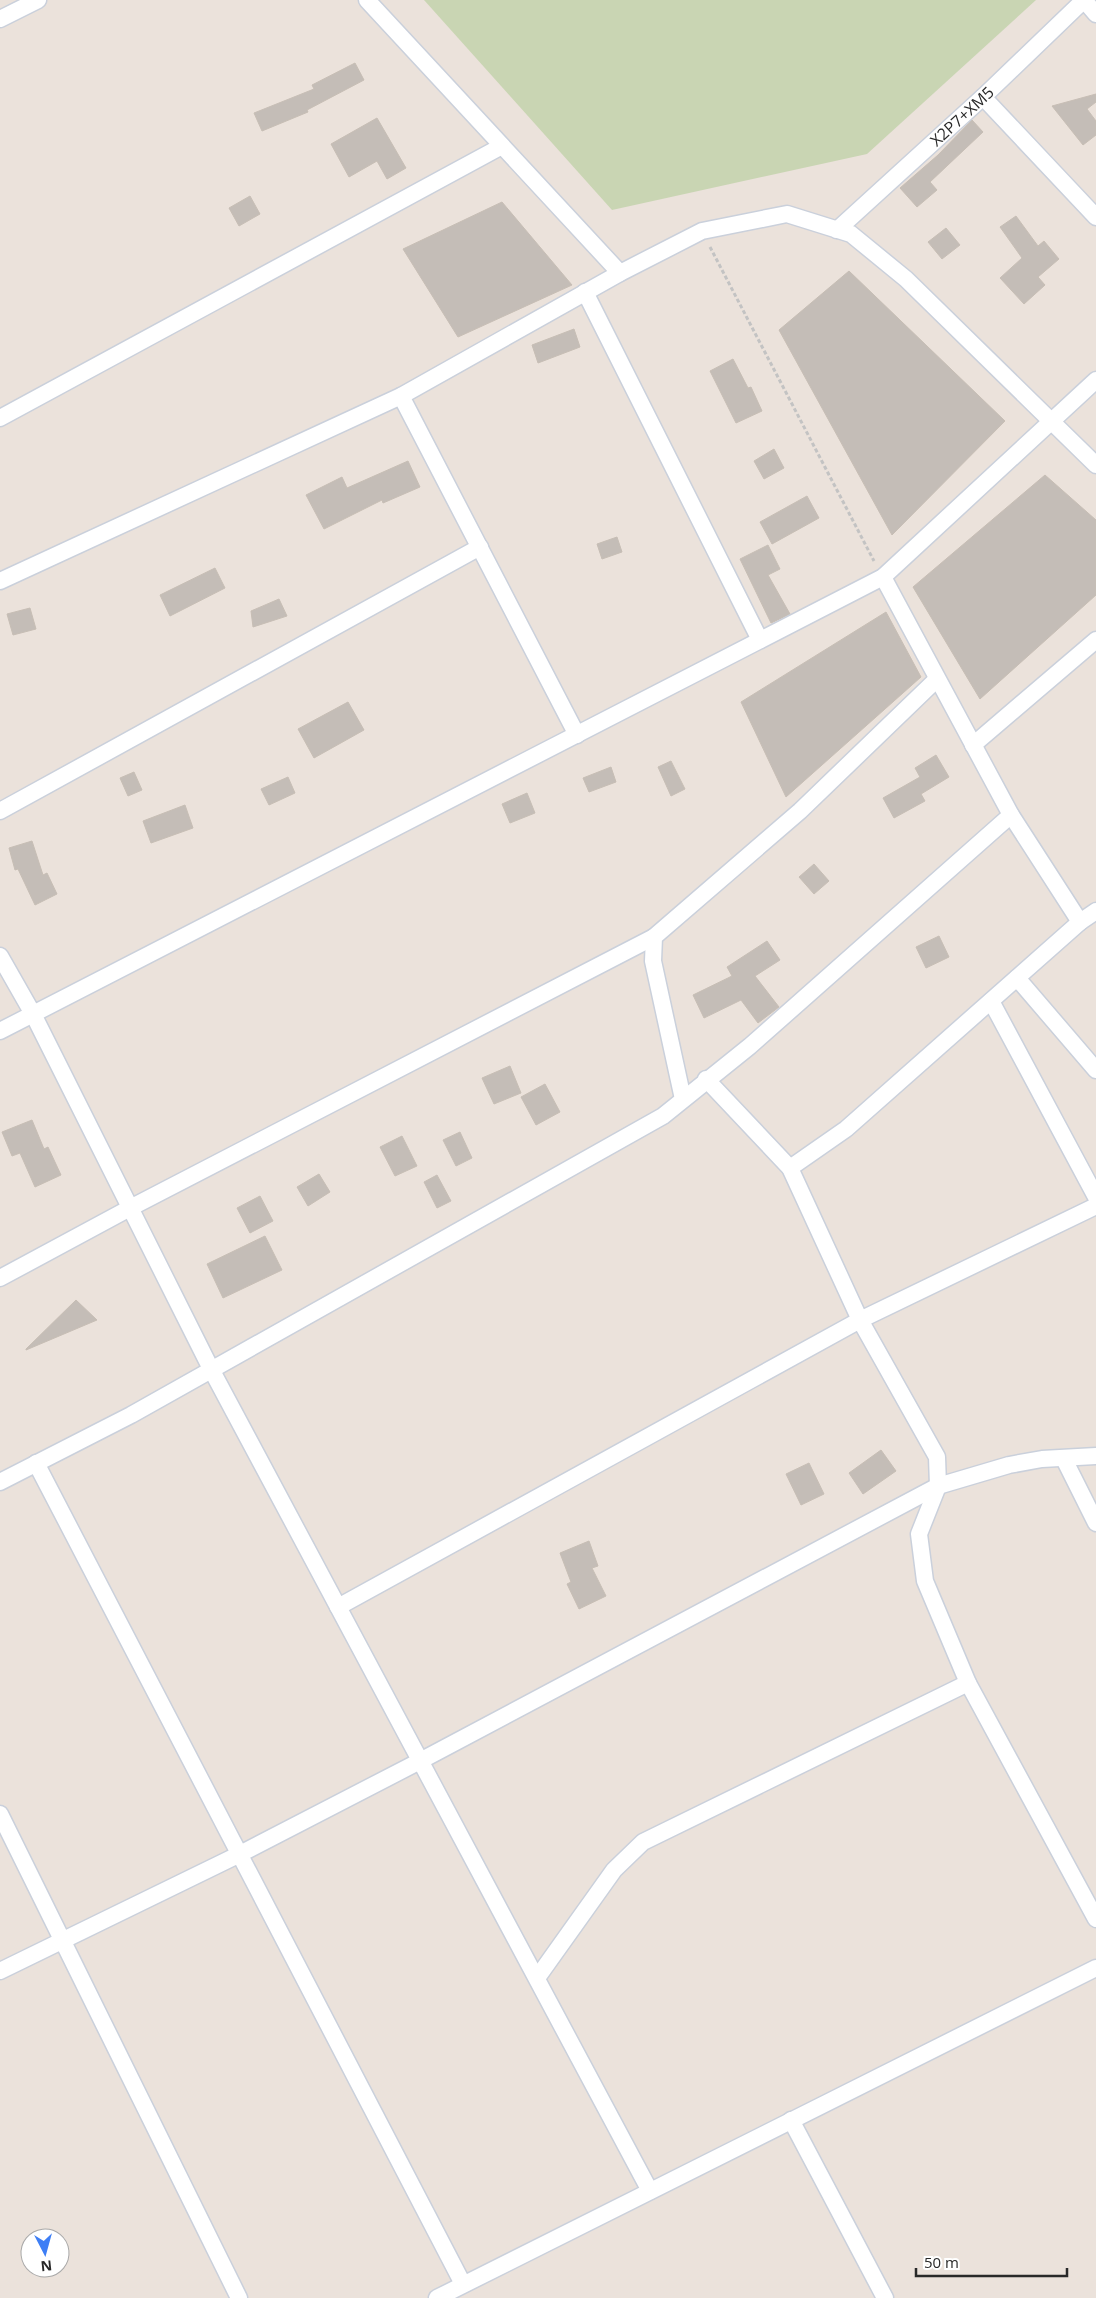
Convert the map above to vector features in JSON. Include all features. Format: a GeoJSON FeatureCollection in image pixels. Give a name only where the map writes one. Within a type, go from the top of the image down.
{"type":"FeatureCollection","features":[{"type":"Feature","properties":{"kind":"street"},"geometry":{"type":"LineString","coordinates":[[0,19],[38,0]]}},
{"type":"Feature","properties":{"kind":"street"},"geometry":{"type":"LineString","coordinates":[[368,0],[620,273]]}},
{"type":"Feature","properties":{"kind":"street"},"geometry":{"type":"LineString","coordinates":[[1084,0],[1096,14]]}},
{"type":"Feature","properties":{"kind":"street","name":"X2P7+XM5"},"geometry":{"type":"LineString","coordinates":[[838,230],[983,97],[1084,0]]}},
{"type":"Feature","properties":{"kind":"street"},"geometry":{"type":"LineString","coordinates":[[983,97],[1096,217]]}},
{"type":"Feature","properties":{"kind":"street"},"geometry":{"type":"LineString","coordinates":[[0,418],[502,146]]}},
{"type":"Feature","properties":{"kind":"street"},"geometry":{"type":"LineString","coordinates":[[0,581],[401,396],[585,292],[702,231],[787,214],[850,234],[906,279],[1096,465]]}},
{"type":"Feature","properties":{"kind":"street"},"geometry":{"type":"LineString","coordinates":[[585,292],[760,640]]}},
{"type":"Feature","properties":{"kind":"street"},"geometry":{"type":"LineString","coordinates":[[0,1031],[883,577],[1096,380]]}},
{"type":"Feature","properties":{"kind":"street"},"geometry":{"type":"LineString","coordinates":[[401,396],[577,734]]}},
{"type":"Feature","properties":{"kind":"street"},"geometry":{"type":"LineString","coordinates":[[0,811],[480,547]]}},
{"type":"Feature","properties":{"kind":"street"},"geometry":{"type":"LineString","coordinates":[[883,577],[1011,815],[1080,922]]}},
{"type":"Feature","properties":{"kind":"street"},"geometry":{"type":"LineString","coordinates":[[973,745],[1096,640]]}},
{"type":"Feature","properties":{"kind":"street"},"geometry":{"type":"LineString","coordinates":[[0,1278],[130,1208],[654,937],[800,811],[937,679]]}},
{"type":"Feature","properties":{"kind":"street"},"geometry":{"type":"LineString","coordinates":[[0,1482],[131,1415],[663,1116],[706,1079],[750,1046],[1011,815]]}},
{"type":"Feature","properties":{"kind":"street"},"geometry":{"type":"LineString","coordinates":[[790,1168],[846,1129],[1080,922],[1096,911]]}},
{"type":"Feature","properties":{"kind":"street"},"geometry":{"type":"LineString","coordinates":[[654,937],[653,961],[683,1099]]}},
{"type":"Feature","properties":{"kind":"street"},"geometry":{"type":"LineString","coordinates":[[0,956],[32,1014],[211,1369],[650,2191]]}},
{"type":"Feature","properties":{"kind":"street"},"geometry":{"type":"LineString","coordinates":[[1017,978],[1096,1070]]}},
{"type":"Feature","properties":{"kind":"street"},"geometry":{"type":"LineString","coordinates":[[991,1001],[1096,1197]]}},
{"type":"Feature","properties":{"kind":"street"},"geometry":{"type":"LineString","coordinates":[[706,1079],[790,1168],[860,1320],[937,1457],[938,1486],[918,1534],[925,1581],[968,1683],[1096,1919]]}},
{"type":"Feature","properties":{"kind":"street"},"geometry":{"type":"LineString","coordinates":[[338,1608],[860,1320],[1096,1206]]}},
{"type":"Feature","properties":{"kind":"street"},"geometry":{"type":"LineString","coordinates":[[0,1971],[240,1854],[420,1761],[938,1486],[1009,1465],[1042,1459],[1096,1456]]}},
{"type":"Feature","properties":{"kind":"street"},"geometry":{"type":"LineString","coordinates":[[1064,1459],[1096,1523]]}},
{"type":"Feature","properties":{"kind":"street"},"geometry":{"type":"LineString","coordinates":[[36,1463],[464,2284]]}},
{"type":"Feature","properties":{"kind":"street"},"geometry":{"type":"LineString","coordinates":[[537,1978],[614,1870],[643,1842],[968,1683]]}},
{"type":"Feature","properties":{"kind":"street"},"geometry":{"type":"LineString","coordinates":[[0,1814],[64,1940],[239,2298]]}},
{"type":"Feature","properties":{"kind":"street"},"geometry":{"type":"LineString","coordinates":[[437,2298],[1096,1968]]}},
{"type":"Feature","properties":{"kind":"street"},"geometry":{"type":"LineString","coordinates":[[1075,1978],[1096,1984]]}},
{"type":"Feature","properties":{"kind":"street"},"geometry":{"type":"LineString","coordinates":[[791,2120],[885,2298]]}},
{"type":"Feature","properties":{"kind":"path"},"geometry":{"type":"LineString","coordinates":[[702,231],[883,577]]}},
{"type":"Feature","properties":{"kind":"green space"},"geometry":{"type":"Polygon","coordinates":[[[424,0],[1036,0],[867,154],[612,210],[424,0]]]}},
{"type":"Feature","properties":{"kind":"building"},"geometry":{"type":"Polygon","coordinates":[[[355,63],[364,80],[307,110],[308,112],[262,131],[254,113],[314,89],[312,85],[355,63]]]}},
{"type":"Feature","properties":{"kind":"building"},"geometry":{"type":"Polygon","coordinates":[[[1096,94],[1096,102],[1087,109],[1096,121],[1096,135],[1083,145],[1052,106],[1096,94]]]}},
{"type":"Feature","properties":{"kind":"building"},"geometry":{"type":"Polygon","coordinates":[[[377,118],[406,168],[387,179],[377,161],[349,177],[331,144],[377,118]]]}},
{"type":"Feature","properties":{"kind":"building"},"geometry":{"type":"Polygon","coordinates":[[[972,120],[983,132],[930,182],[937,190],[917,207],[900,188],[938,155],[972,120]]]}},
{"type":"Feature","properties":{"kind":"building"},"geometry":{"type":"Polygon","coordinates":[[[250,196],[260,214],[239,226],[229,208],[250,196]]]}},
{"type":"Feature","properties":{"kind":"building"},"geometry":{"type":"Polygon","coordinates":[[[502,202],[572,285],[458,337],[403,249],[502,202]]]}},
{"type":"Feature","properties":{"kind":"building"},"geometry":{"type":"Polygon","coordinates":[[[1016,216],[1038,246],[1044,241],[1059,259],[1038,277],[1045,285],[1024,304],[1000,278],[1022,258],[1000,227],[1016,216]]]}},
{"type":"Feature","properties":{"kind":"building"},"geometry":{"type":"Polygon","coordinates":[[[946,228],[960,245],[942,259],[928,242],[946,228]]]}},
{"type":"Feature","properties":{"kind":"building"},"geometry":{"type":"Polygon","coordinates":[[[849,271],[1005,421],[892,535],[779,330],[849,271]]]}},
{"type":"Feature","properties":{"kind":"building"},"geometry":{"type":"Polygon","coordinates":[[[574,329],[580,347],[538,363],[532,345],[574,329]]]}},
{"type":"Feature","properties":{"kind":"building"},"geometry":{"type":"Polygon","coordinates":[[[733,359],[748,388],[751,387],[762,411],[736,423],[710,371],[733,359]]]}},
{"type":"Feature","properties":{"kind":"building"},"geometry":{"type":"Polygon","coordinates":[[[774,449],[784,468],[764,479],[754,461],[774,449]]]}},
{"type":"Feature","properties":{"kind":"building"},"geometry":{"type":"Polygon","coordinates":[[[408,461],[420,487],[383,503],[382,500],[324,529],[306,495],[342,477],[347,488],[408,461]]]}},
{"type":"Feature","properties":{"kind":"building"},"geometry":{"type":"Polygon","coordinates":[[[1045,475],[1096,520],[1096,595],[980,699],[913,587],[1045,475]]]}},
{"type":"Feature","properties":{"kind":"building"},"geometry":{"type":"Polygon","coordinates":[[[807,496],[819,518],[772,544],[760,522],[807,496]]]}},
{"type":"Feature","properties":{"kind":"building"},"geometry":{"type":"Polygon","coordinates":[[[617,537],[622,552],[602,559],[597,544],[617,537]]]}},
{"type":"Feature","properties":{"kind":"building"},"geometry":{"type":"Polygon","coordinates":[[[768,545],[780,569],[768,575],[790,614],[771,623],[740,559],[768,545]]]}},
{"type":"Feature","properties":{"kind":"building"},"geometry":{"type":"Polygon","coordinates":[[[215,568],[225,588],[170,616],[160,595],[215,568]]]}},
{"type":"Feature","properties":{"kind":"building"},"geometry":{"type":"Polygon","coordinates":[[[279,599],[287,616],[253,627],[251,611],[279,599]]]}},
{"type":"Feature","properties":{"kind":"building"},"geometry":{"type":"Polygon","coordinates":[[[30,608],[36,629],[13,635],[7,614],[30,608]]]}},
{"type":"Feature","properties":{"kind":"building"},"geometry":{"type":"Polygon","coordinates":[[[886,612],[921,677],[786,797],[741,702],[886,612]]]}},
{"type":"Feature","properties":{"kind":"building"},"geometry":{"type":"Polygon","coordinates":[[[348,702],[364,730],[314,758],[298,729],[348,702]]]}},
{"type":"Feature","properties":{"kind":"building"},"geometry":{"type":"Polygon","coordinates":[[[936,755],[949,777],[921,794],[925,801],[894,818],[883,798],[920,777],[915,768],[936,755]]]}},
{"type":"Feature","properties":{"kind":"building"},"geometry":{"type":"Polygon","coordinates":[[[671,761],[685,789],[671,796],[658,767],[671,761]]]}},
{"type":"Feature","properties":{"kind":"building"},"geometry":{"type":"Polygon","coordinates":[[[611,767],[616,782],[589,792],[583,778],[611,767]]]}},
{"type":"Feature","properties":{"kind":"building"},"geometry":{"type":"Polygon","coordinates":[[[134,772],[142,790],[128,796],[120,778],[134,772]]]}},
{"type":"Feature","properties":{"kind":"building"},"geometry":{"type":"Polygon","coordinates":[[[288,777],[295,793],[269,805],[261,789],[288,777]]]}},
{"type":"Feature","properties":{"kind":"building"},"geometry":{"type":"Polygon","coordinates":[[[527,793],[535,813],[510,823],[502,804],[527,793]]]}},
{"type":"Feature","properties":{"kind":"building"},"geometry":{"type":"Polygon","coordinates":[[[185,805],[193,828],[151,843],[143,821],[185,805]]]}},
{"type":"Feature","properties":{"kind":"building"},"geometry":{"type":"Polygon","coordinates":[[[32,841],[43,875],[47,873],[57,894],[35,905],[18,869],[15,870],[9,848],[32,841]]]}},
{"type":"Feature","properties":{"kind":"building"},"geometry":{"type":"Polygon","coordinates":[[[814,864],[829,881],[814,894],[799,877],[814,864]]]}},
{"type":"Feature","properties":{"kind":"building"},"geometry":{"type":"Polygon","coordinates":[[[939,936],[949,957],[926,968],[916,947],[939,936]]]}},
{"type":"Feature","properties":{"kind":"building"},"geometry":{"type":"Polygon","coordinates":[[[767,941],[780,960],[755,976],[779,1007],[758,1023],[741,1000],[704,1018],[693,995],[732,976],[727,967],[767,941]]]}},
{"type":"Feature","properties":{"kind":"building"},"geometry":{"type":"Polygon","coordinates":[[[510,1066],[521,1093],[494,1104],[482,1078],[510,1066]]]}},
{"type":"Feature","properties":{"kind":"building"},"geometry":{"type":"Polygon","coordinates":[[[545,1084],[560,1112],[536,1125],[521,1097],[545,1084]]]}},
{"type":"Feature","properties":{"kind":"building"},"geometry":{"type":"Polygon","coordinates":[[[32,1120],[44,1149],[48,1147],[61,1175],[35,1187],[20,1153],[12,1156],[2,1132],[32,1120]]]}},
{"type":"Feature","properties":{"kind":"building"},"geometry":{"type":"Polygon","coordinates":[[[460,1132],[472,1158],[456,1166],[443,1140],[460,1132]]]}},
{"type":"Feature","properties":{"kind":"building"},"geometry":{"type":"Polygon","coordinates":[[[402,1136],[417,1166],[395,1176],[380,1147],[402,1136]]]}},
{"type":"Feature","properties":{"kind":"building"},"geometry":{"type":"Polygon","coordinates":[[[319,1174],[330,1192],[308,1206],[297,1187],[319,1174]]]}},
{"type":"Feature","properties":{"kind":"building"},"geometry":{"type":"Polygon","coordinates":[[[437,1175],[451,1201],[437,1208],[424,1182],[437,1175]]]}},
{"type":"Feature","properties":{"kind":"building"},"geometry":{"type":"Polygon","coordinates":[[[260,1196],[273,1221],[250,1233],[237,1208],[260,1196]]]}},
{"type":"Feature","properties":{"kind":"building"},"geometry":{"type":"Polygon","coordinates":[[[265,1236],[282,1270],[223,1298],[207,1264],[265,1236]]]}},
{"type":"Feature","properties":{"kind":"building"},"geometry":{"type":"Polygon","coordinates":[[[76,1300],[97,1320],[26,1350],[26,1349],[76,1300]]]}},
{"type":"Feature","properties":{"kind":"building"},"geometry":{"type":"Polygon","coordinates":[[[881,1450],[896,1471],[863,1494],[849,1473],[881,1450]]]}},
{"type":"Feature","properties":{"kind":"building"},"geometry":{"type":"Polygon","coordinates":[[[809,1463],[824,1494],[801,1505],[786,1474],[809,1463]]]}},
{"type":"Feature","properties":{"kind":"building"},"geometry":{"type":"Polygon","coordinates":[[[589,1541],[598,1566],[592,1568],[606,1596],[579,1609],[567,1584],[571,1582],[560,1553],[589,1541]]]}}]}
